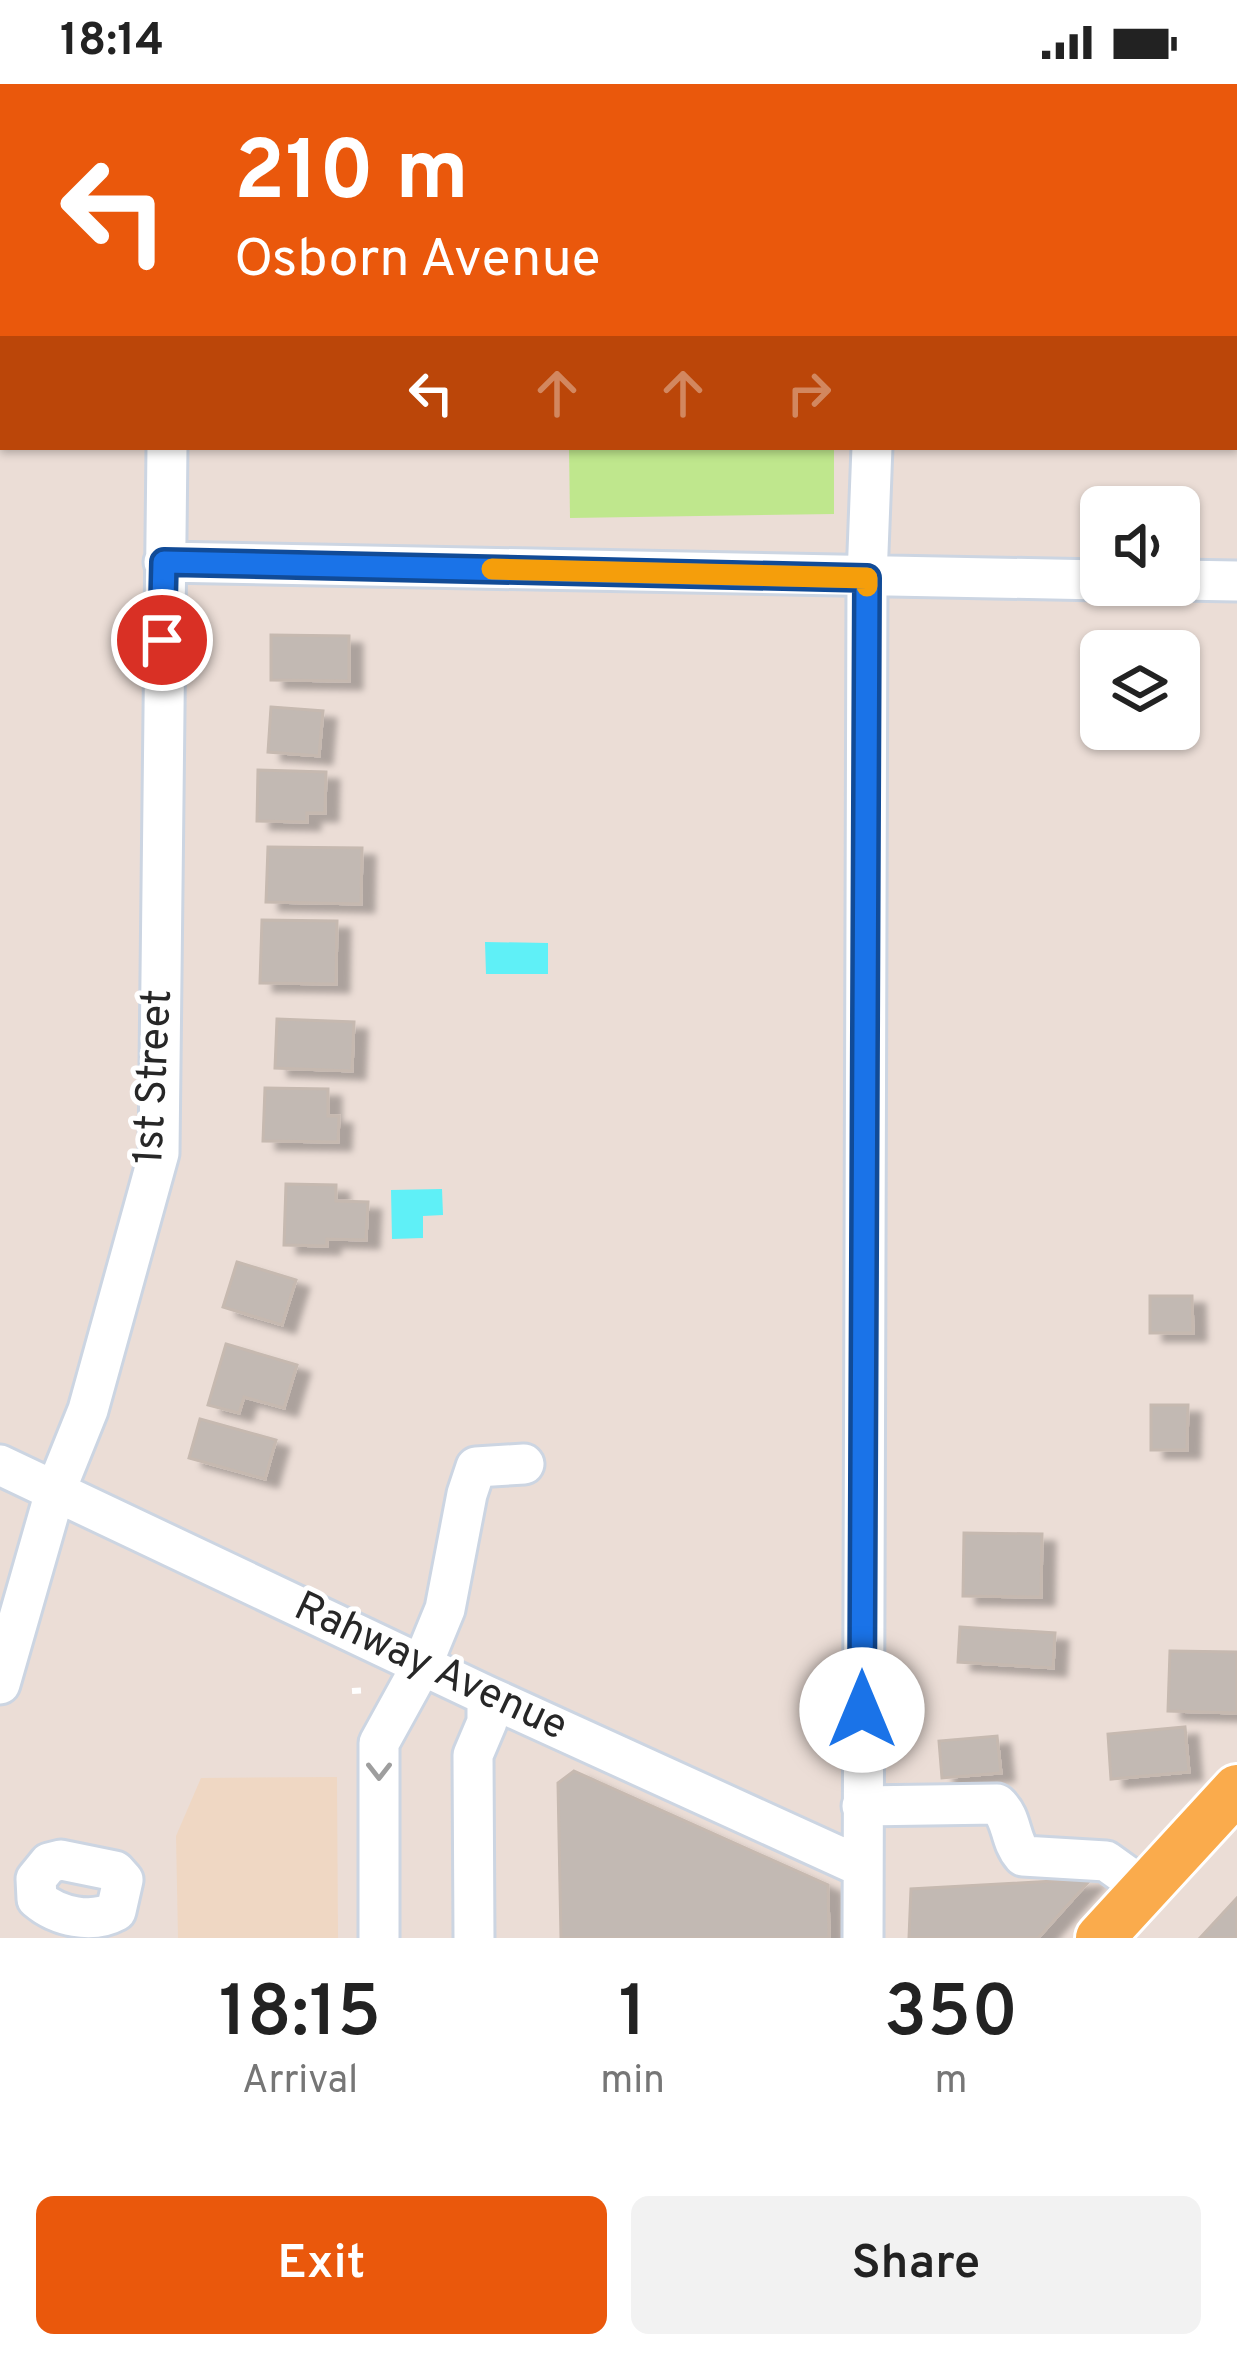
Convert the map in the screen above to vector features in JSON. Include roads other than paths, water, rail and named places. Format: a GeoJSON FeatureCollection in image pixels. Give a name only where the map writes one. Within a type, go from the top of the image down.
{"type":"FeatureCollection","features":[{"type":"Feature","properties":{"kind":"main road"},"geometry":{"type":"LineString","coordinates":[[1100,1938],[1237,1790]]}},
{"type":"Feature","properties":{"kind":"street","name":"1st Street"},"geometry":{"type":"LineString","coordinates":[[0,1684],[55,1492],[88,1410],[159,1153],[167,450]]}},
{"type":"Feature","properties":{"kind":"street"},"geometry":{"type":"LineString","coordinates":[[863,1938],[867,578],[872,450]]}},
{"type":"Feature","properties":{"kind":"street"},"geometry":{"type":"LineString","coordinates":[[164,562],[1080,580]]}},
{"type":"Feature","properties":{"kind":"street"},"geometry":{"type":"LineString","coordinates":[[1200,580],[1237,580]]}},
{"type":"Feature","properties":{"kind":"street"},"geometry":{"type":"LineString","coordinates":[[379,1938],[380,1743],[445,1610],[476,1467],[524,1464]]}},
{"type":"Feature","properties":{"kind":"street","name":"Rahway Avenue"},"geometry":{"type":"LineString","coordinates":[[0,1466],[862,1868]]}},
{"type":"Feature","properties":{"kind":"street"},"geometry":{"type":"LineString","coordinates":[[474,1938],[472,1756],[487,1722],[487,1696]]}},
{"type":"Feature","properties":{"kind":"street"},"geometry":{"type":"LineString","coordinates":[[862,1806],[997,1804],[1007,1813],[1023,1856],[1106,1861],[1145,1889]]}},
{"type":"Feature","properties":{"kind":"water"},"geometry":{"type":"Polygon","coordinates":[[[485,942],[548,943],[548,974],[486,974],[485,942]]]}},
{"type":"Feature","properties":{"kind":"water"},"geometry":{"type":"Polygon","coordinates":[[[442,1189],[443,1215],[423,1216],[423,1238],[392,1239],[391,1190],[442,1189]]]}}]}
